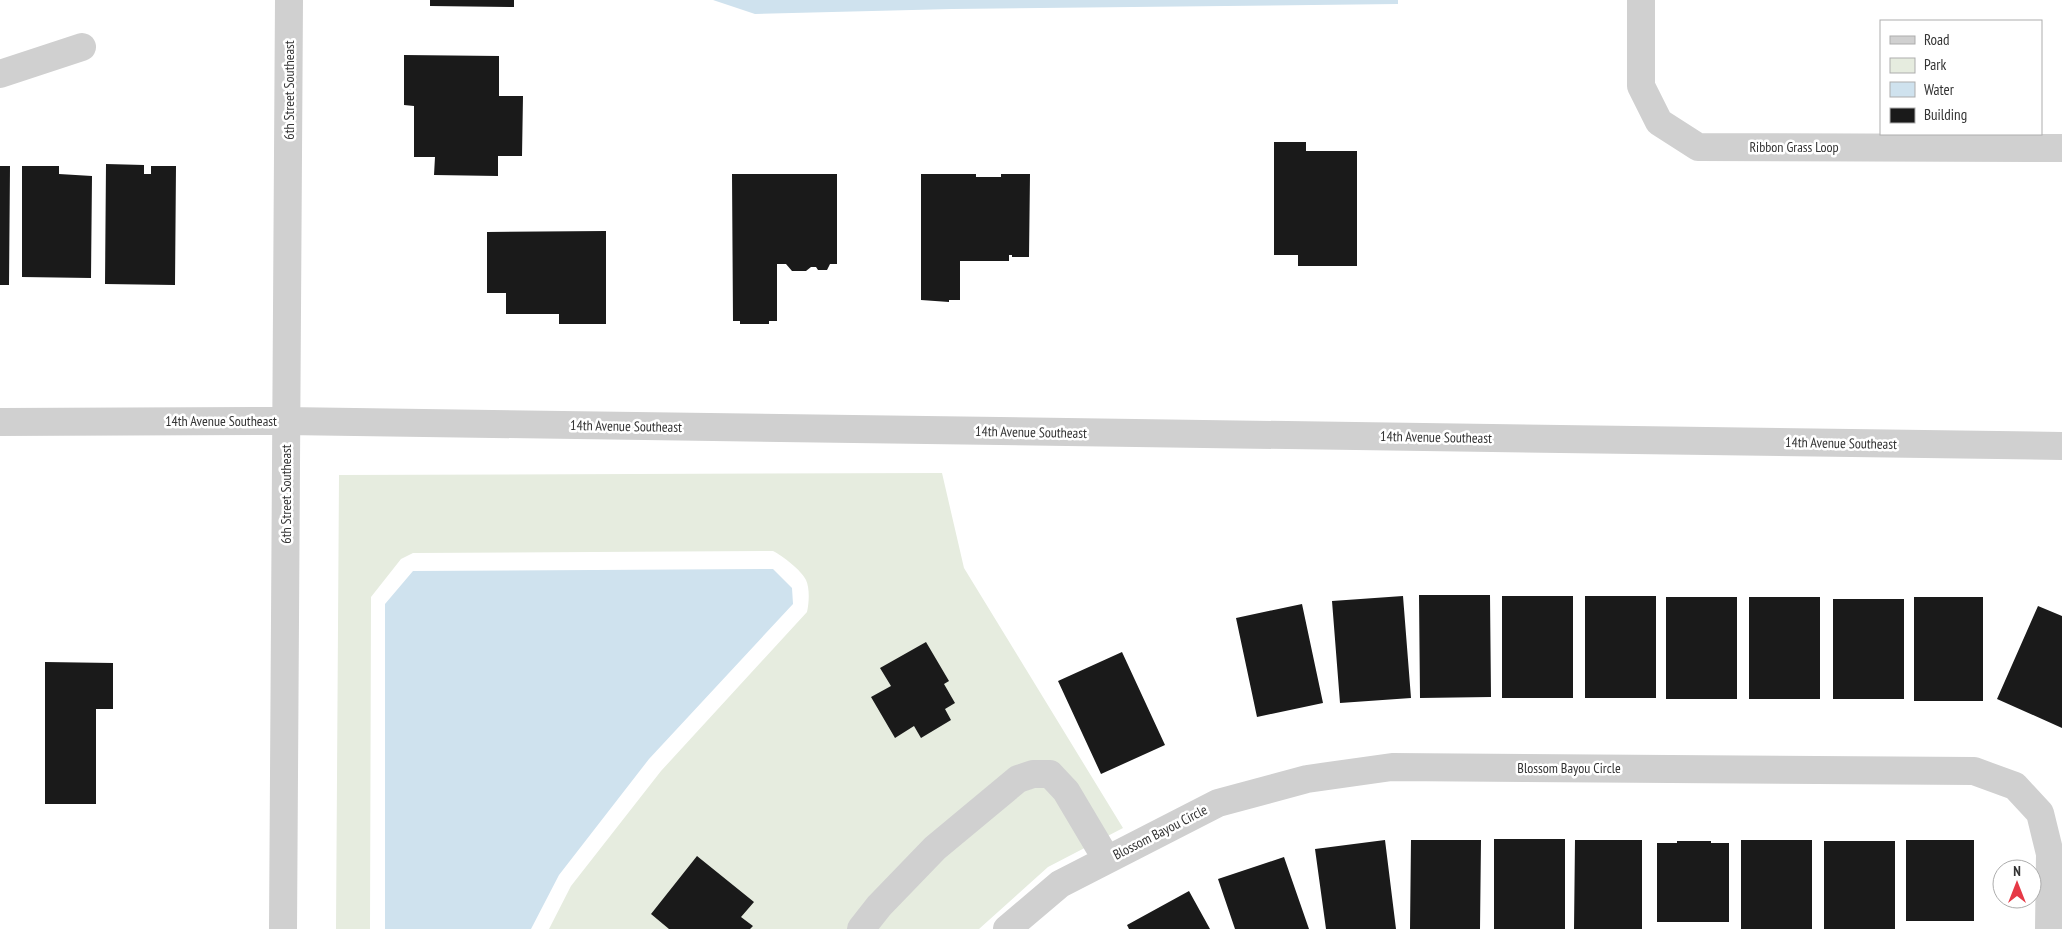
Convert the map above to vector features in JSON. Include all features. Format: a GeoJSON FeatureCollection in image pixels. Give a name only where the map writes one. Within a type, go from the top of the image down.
{"type":"FeatureCollection","features":[{"type":"Feature","properties":{"kind":"street","name":"6th Street Southeast"},"geometry":{"type":"LineString","coordinates":[[283,929],[289,0]]}},
{"type":"Feature","properties":{"kind":"street","name":"Ribbon Grass Loop"},"geometry":{"type":"LineString","coordinates":[[1641,0],[1641,86],[1659,122],[1698,147],[2062,148]]}},
{"type":"Feature","properties":{"kind":"street"},"geometry":{"type":"LineString","coordinates":[[0,74],[82,48]]}},
{"type":"Feature","properties":{"kind":"street","name":"14th Avenue Southeast"},"geometry":{"type":"LineString","coordinates":[[0,422],[286,421],[2062,446]]}},
{"type":"Feature","properties":{"kind":"street","name":"Blossom Bayou Circle"},"geometry":{"type":"LineString","coordinates":[[1008,929],[1060,884],[1218,803],[1307,778],[1392,767],[1974,771],[2015,786],[2040,813],[2050,854],[2049,929]]}},
{"type":"Feature","properties":{"kind":"street"},"geometry":{"type":"LineString","coordinates":[[861,929],[879,906],[935,848],[1018,779],[1033,774],[1050,774],[1066,791],[1107,860]]}},
{"type":"Feature","properties":{"kind":"green space"},"geometry":{"type":"Polygon","coordinates":[[[942,473],[964,568],[1123,828],[1048,867],[979,929],[549,929],[571,886],[661,771],[807,612],[809,596],[806,580],[782,556],[773,551],[413,553],[401,559],[371,597],[370,929],[336,929],[339,475],[942,473]]]}},
{"type":"Feature","properties":{"kind":"water"},"geometry":{"type":"Polygon","coordinates":[[[713,0],[1398,0],[1398,4],[952,9],[755,14],[713,0]]]}},
{"type":"Feature","properties":{"kind":"water"},"geometry":{"type":"Polygon","coordinates":[[[773,569],[792,588],[793,604],[649,759],[559,875],[531,929],[385,929],[385,604],[413,571],[773,569]]]}},
{"type":"Feature","properties":{"kind":"building"},"geometry":{"type":"Polygon","coordinates":[[[430,0],[514,0],[514,7],[430,6],[430,0]]]}},
{"type":"Feature","properties":{"kind":"building"},"geometry":{"type":"Polygon","coordinates":[[[404,55],[499,56],[499,96],[523,96],[522,156],[498,156],[498,176],[434,175],[435,157],[414,157],[414,106],[404,105],[404,55]]]}},
{"type":"Feature","properties":{"kind":"building"},"geometry":{"type":"Polygon","coordinates":[[[1274,142],[1306,142],[1306,151],[1357,151],[1357,266],[1298,266],[1298,255],[1274,255],[1274,142]]]}},
{"type":"Feature","properties":{"kind":"building"},"geometry":{"type":"Polygon","coordinates":[[[106,164],[144,165],[144,174],[151,174],[151,166],[176,166],[175,285],[105,284],[106,164]]]}},
{"type":"Feature","properties":{"kind":"building"},"geometry":{"type":"Polygon","coordinates":[[[0,166],[10,166],[9,285],[0,285],[0,166]]]}},
{"type":"Feature","properties":{"kind":"building"},"geometry":{"type":"Polygon","coordinates":[[[22,166],[59,166],[59,174],[92,176],[91,278],[22,277],[22,166]]]}},
{"type":"Feature","properties":{"kind":"building"},"geometry":{"type":"Polygon","coordinates":[[[732,174],[837,174],[837,264],[830,264],[827,270],[818,270],[816,267],[811,267],[806,271],[792,271],[786,264],[777,264],[777,321],[769,321],[769,324],[740,324],[740,321],[733,321],[732,174]]]}},
{"type":"Feature","properties":{"kind":"building"},"geometry":{"type":"Polygon","coordinates":[[[921,174],[976,174],[976,177],[1001,177],[1001,174],[1030,174],[1029,257],[1012,257],[1012,255],[1009,255],[1009,261],[960,261],[960,300],[949,300],[949,302],[921,300],[921,174]]]}},
{"type":"Feature","properties":{"kind":"building"},"geometry":{"type":"Polygon","coordinates":[[[606,231],[606,324],[559,324],[559,314],[506,314],[506,293],[487,293],[487,232],[606,231]]]}},
{"type":"Feature","properties":{"kind":"building"},"geometry":{"type":"Polygon","coordinates":[[[1419,595],[1490,595],[1491,697],[1420,698],[1419,595]]]}},
{"type":"Feature","properties":{"kind":"building"},"geometry":{"type":"Polygon","coordinates":[[[1403,596],[1411,698],[1340,703],[1332,601],[1403,596]]]}},
{"type":"Feature","properties":{"kind":"building"},"geometry":{"type":"Polygon","coordinates":[[[1502,596],[1573,596],[1573,698],[1502,698],[1502,596]]]}},
{"type":"Feature","properties":{"kind":"building"},"geometry":{"type":"Polygon","coordinates":[[[1585,596],[1656,596],[1656,698],[1585,698],[1585,596]]]}},
{"type":"Feature","properties":{"kind":"building"},"geometry":{"type":"Polygon","coordinates":[[[1666,597],[1737,597],[1737,699],[1666,699],[1666,597]]]}},
{"type":"Feature","properties":{"kind":"building"},"geometry":{"type":"Polygon","coordinates":[[[1749,597],[1820,597],[1820,699],[1749,699],[1749,597]]]}},
{"type":"Feature","properties":{"kind":"building"},"geometry":{"type":"Polygon","coordinates":[[[1914,597],[1983,597],[1983,701],[1914,701],[1914,597]]]}},
{"type":"Feature","properties":{"kind":"building"},"geometry":{"type":"Polygon","coordinates":[[[1833,599],[1904,599],[1904,699],[1833,699],[1833,599]]]}},
{"type":"Feature","properties":{"kind":"building"},"geometry":{"type":"Polygon","coordinates":[[[1302,604],[1323,703],[1257,717],[1236,618],[1302,604]]]}},
{"type":"Feature","properties":{"kind":"building"},"geometry":{"type":"Polygon","coordinates":[[[2038,606],[2062,616],[2062,728],[1997,699],[2038,606]]]}},
{"type":"Feature","properties":{"kind":"building"},"geometry":{"type":"Polygon","coordinates":[[[926,642],[949,681],[944,684],[955,703],[945,709],[951,720],[921,738],[914,726],[895,738],[871,697],[891,686],[880,668],[926,642]]]}},
{"type":"Feature","properties":{"kind":"building"},"geometry":{"type":"Polygon","coordinates":[[[1122,652],[1165,745],[1101,774],[1058,681],[1122,652]]]}},
{"type":"Feature","properties":{"kind":"building"},"geometry":{"type":"Polygon","coordinates":[[[45,662],[113,663],[113,709],[96,709],[96,804],[45,804],[45,662]]]}},
{"type":"Feature","properties":{"kind":"building"},"geometry":{"type":"Polygon","coordinates":[[[1494,839],[1565,839],[1565,929],[1494,929],[1494,839]]]}},
{"type":"Feature","properties":{"kind":"building"},"geometry":{"type":"Polygon","coordinates":[[[1385,840],[1396,929],[1326,929],[1315,849],[1385,840]]]}},
{"type":"Feature","properties":{"kind":"building"},"geometry":{"type":"Polygon","coordinates":[[[1411,840],[1481,840],[1480,929],[1410,929],[1411,840]]]}},
{"type":"Feature","properties":{"kind":"building"},"geometry":{"type":"Polygon","coordinates":[[[1575,840],[1642,840],[1642,929],[1574,929],[1575,840]]]}},
{"type":"Feature","properties":{"kind":"building"},"geometry":{"type":"Polygon","coordinates":[[[1741,840],[1812,840],[1812,929],[1741,929],[1741,840]]]}},
{"type":"Feature","properties":{"kind":"building"},"geometry":{"type":"Polygon","coordinates":[[[1906,840],[1974,840],[1974,921],[1906,921],[1906,840]]]}},
{"type":"Feature","properties":{"kind":"building"},"geometry":{"type":"Polygon","coordinates":[[[1677,841],[1729,843],[1729,922],[1657,922],[1657,843],[1677,843],[1677,841]]]}},
{"type":"Feature","properties":{"kind":"building"},"geometry":{"type":"Polygon","coordinates":[[[1824,841],[1895,841],[1895,929],[1824,929],[1824,841]]]}},
{"type":"Feature","properties":{"kind":"building"},"geometry":{"type":"Polygon","coordinates":[[[697,856],[754,902],[741,917],[753,926],[750,929],[669,929],[651,914],[697,856]]]}},
{"type":"Feature","properties":{"kind":"building"},"geometry":{"type":"Polygon","coordinates":[[[1284,857],[1309,929],[1235,929],[1218,879],[1284,857]]]}},
{"type":"Feature","properties":{"kind":"building"},"geometry":{"type":"Polygon","coordinates":[[[1189,891],[1210,929],[1129,929],[1127,925],[1189,891]]]}}]}
